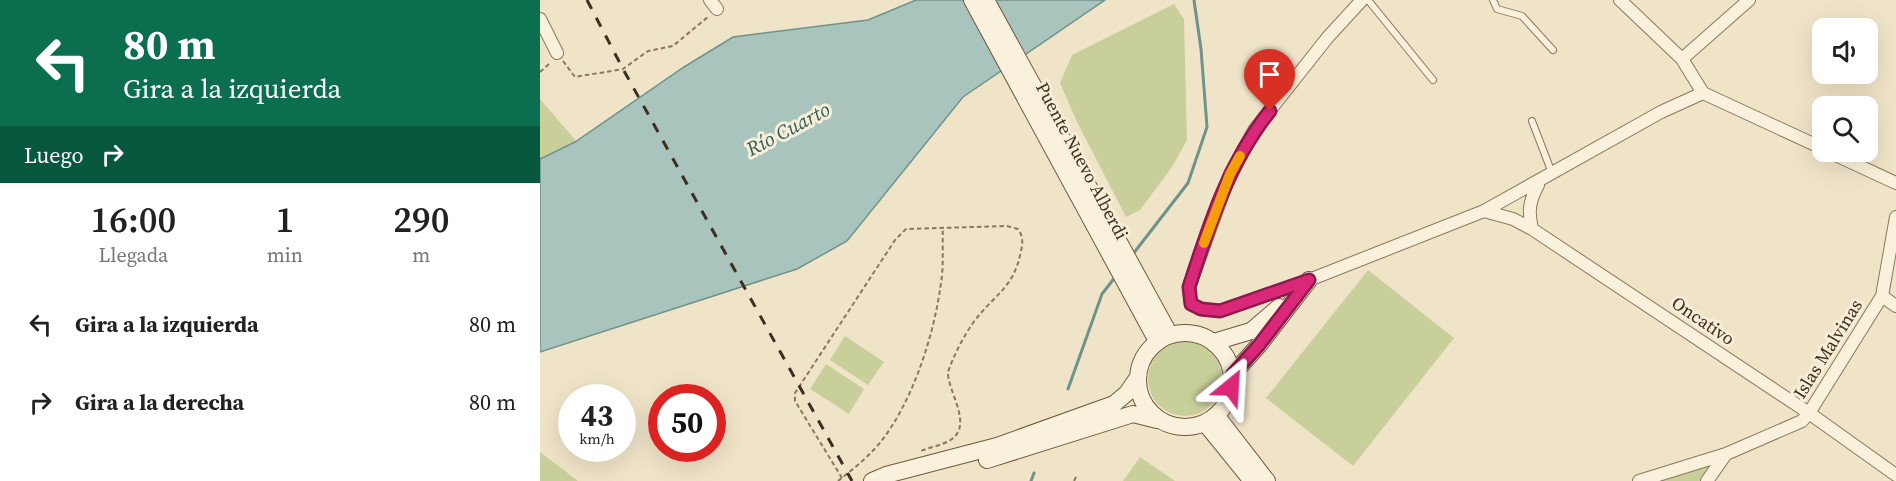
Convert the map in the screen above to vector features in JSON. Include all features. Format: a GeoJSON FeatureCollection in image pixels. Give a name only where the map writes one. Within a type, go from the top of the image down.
{"type":"FeatureCollection","features":[{"type":"Feature","properties":{"kind":"main road","name":"Puente Nuevo Alberdi"},"geometry":{"type":"LineString","coordinates":[[972,0],[1163,338]]}},
{"type":"Feature","properties":{"kind":"main road","name":"Puente Nuevo Alberdi"},"geometry":{"type":"LineString","coordinates":[[986,0],[1163,338]]}},
{"type":"Feature","properties":{"kind":"main road"},"geometry":{"type":"LineString","coordinates":[[1214,342],[1251,331],[1309,280]]}},
{"type":"Feature","properties":{"kind":"main road"},"geometry":{"type":"LineString","coordinates":[[1232,375],[1259,345],[1309,280]]}},
{"type":"Feature","properties":{"kind":"main road"},"geometry":{"type":"LineString","coordinates":[[902,481],[1004,456],[1133,414],[1144,415],[1164,422],[1178,426],[1192,426],[1211,419],[1228,398],[1232,375],[1229,363],[1214,342],[1200,335],[1184,333],[1163,338],[1141,363],[1138,377],[1140,395],[1149,411],[1164,422]]}},
{"type":"Feature","properties":{"kind":"main road"},"geometry":{"type":"LineString","coordinates":[[872,481],[885,475],[997,446],[1114,404],[1127,393],[1138,377]]}},
{"type":"Feature","properties":{"kind":"main road"},"geometry":{"type":"LineString","coordinates":[[1211,419],[1252,481]]}},
{"type":"Feature","properties":{"kind":"main road"},"geometry":{"type":"LineString","coordinates":[[1211,419],[1267,481]]}},
{"type":"Feature","properties":{"kind":"street"},"geometry":{"type":"LineString","coordinates":[[1362,0],[1328,37],[1255,129],[1230,174],[1189,287],[1191,304],[1201,309],[1220,311],[1309,280],[1484,211],[1661,112],[1703,93]]}},
{"type":"Feature","properties":{"kind":"street"},"geometry":{"type":"LineString","coordinates":[[1620,0],[1682,59],[1703,93],[1812,143]]}},
{"type":"Feature","properties":{"kind":"street"},"geometry":{"type":"LineString","coordinates":[[1682,59],[1749,0]]}},
{"type":"Feature","properties":{"kind":"street"},"geometry":{"type":"LineString","coordinates":[[540,19],[557,53]]}},
{"type":"Feature","properties":{"kind":"street"},"geometry":{"type":"LineString","coordinates":[[1851,162],[1896,183]]}},
{"type":"Feature","properties":{"kind":"street"},"geometry":{"type":"LineString","coordinates":[[1532,229],[1528,213],[1529,201],[1538,185]]}},
{"type":"Feature","properties":{"kind":"street","name":"Oncativo"},"geometry":{"type":"LineString","coordinates":[[1484,211],[1514,219],[1532,229],[1809,413],[1896,475]]}},
{"type":"Feature","properties":{"kind":"street","name":"Islas Malvinas"},"geometry":{"type":"LineString","coordinates":[[1639,481],[1726,454],[1802,421],[1882,296],[1896,217]]}},
{"type":"Feature","properties":{"kind":"street"},"geometry":{"type":"LineString","coordinates":[[1882,296],[1896,306]]}},
{"type":"Feature","properties":{"kind":"street"},"geometry":{"type":"LineString","coordinates":[[1707,481],[1726,454]]}},
{"type":"Feature","properties":{"kind":"lane"},"geometry":{"type":"LineString","coordinates":[[1368,0],[1433,80]]}},
{"type":"Feature","properties":{"kind":"lane"},"geometry":{"type":"LineString","coordinates":[[1492,0],[1497,9],[1522,16],[1553,50]]}},
{"type":"Feature","properties":{"kind":"lane"},"geometry":{"type":"LineString","coordinates":[[1532,121],[1552,173]]}},
{"type":"Feature","properties":{"kind":"path"},"geometry":{"type":"LineString","coordinates":[[540,72],[547,68],[557,53],[575,77],[623,69],[648,51],[674,46],[714,5]]}},
{"type":"Feature","properties":{"kind":"path"},"geometry":{"type":"LineString","coordinates":[[842,478],[795,401],[795,393],[900,234],[906,230],[943,227],[1007,226],[1018,229],[1022,234],[1022,246],[1015,272],[1006,288],[974,322],[948,372],[948,381],[958,405],[960,421],[958,431],[952,439],[913,454]]}},
{"type":"Feature","properties":{"kind":"path"},"geometry":{"type":"LineString","coordinates":[[838,481],[879,444],[898,415],[914,382],[928,343],[942,282],[943,227]]}},
{"type":"Feature","properties":{"kind":"path"},"geometry":{"type":"LineString","coordinates":[[1074,481],[1076,477]]}},
{"type":"Feature","properties":{"kind":"green space"},"geometry":{"type":"Polygon","coordinates":[[[1174,4],[1184,19],[1187,140],[1172,167],[1140,210],[1126,217],[1077,122],[1060,83],[1072,55],[1174,4]]]}},
{"type":"Feature","properties":{"kind":"green space"},"geometry":{"type":"Polygon","coordinates":[[[540,99],[577,142],[540,160],[540,99]]]}},
{"type":"Feature","properties":{"kind":"green space"},"geometry":{"type":"Polygon","coordinates":[[[1368,270],[1454,338],[1353,466],[1266,398],[1368,270]]]}},
{"type":"Feature","properties":{"kind":"green space"},"geometry":{"type":"Polygon","coordinates":[[[845,336],[884,362],[868,385],[830,360],[845,336]]]}},
{"type":"Feature","properties":{"kind":"green space"},"geometry":{"type":"Polygon","coordinates":[[[1185,342],[1206,348],[1216,358],[1222,379],[1216,400],[1206,410],[1185,416],[1164,410],[1154,400],[1148,379],[1154,358],[1164,348],[1185,342]]]}},
{"type":"Feature","properties":{"kind":"green space"},"geometry":{"type":"Polygon","coordinates":[[[826,364],[864,389],[849,414],[810,389],[826,364]]]}},
{"type":"Feature","properties":{"kind":"green space"},"geometry":{"type":"Polygon","coordinates":[[[540,452],[578,481],[540,481],[540,452]]]}},
{"type":"Feature","properties":{"kind":"green space"},"geometry":{"type":"Polygon","coordinates":[[[1140,457],[1175,481],[1123,481],[1140,457]]]}},
{"type":"Feature","properties":{"kind":"green space"},"geometry":{"type":"Polygon","coordinates":[[[1715,464],[1702,481],[1652,481],[1715,464]]]}},
{"type":"Feature","properties":{"kind":"water","name":"Río Cuarto"},"geometry":{"type":"Polygon","coordinates":[[[916,0],[1105,0],[963,97],[847,241],[797,269],[540,352],[540,159],[575,142],[684,67],[733,37],[868,20],[916,0]]]}},
{"type":"Feature","properties":{"kind":"waterway"},"geometry":{"type":"LineString","coordinates":[[1133,254],[1188,183],[1207,127],[1201,49],[1194,0]]}},
{"type":"Feature","properties":{"kind":"waterway"},"geometry":{"type":"LineString","coordinates":[[1068,389],[1102,294],[1116,276]]}},
{"type":"Feature","properties":{"kind":"waterway"},"geometry":{"type":"LineString","coordinates":[[1031,481],[1034,473]]}},
{"type":"Feature","properties":{"kind":"railway"},"geometry":{"type":"LineString","coordinates":[[587,0],[852,481]]}},
{"type":"Feature","properties":{"kind":"slow traffic"},"geometry":{"type":"LineString","coordinates":[[1204,243],[1230,174],[1240,156]]}},
{"type":"Feature","properties":{"kind":"route"},"geometry":{"type":"LineString","coordinates":[[1231,387],[1232,375],[1259,345],[1309,280],[1220,311],[1201,309],[1191,304],[1189,287],[1230,174],[1255,129],[1270,111]]}}]}
